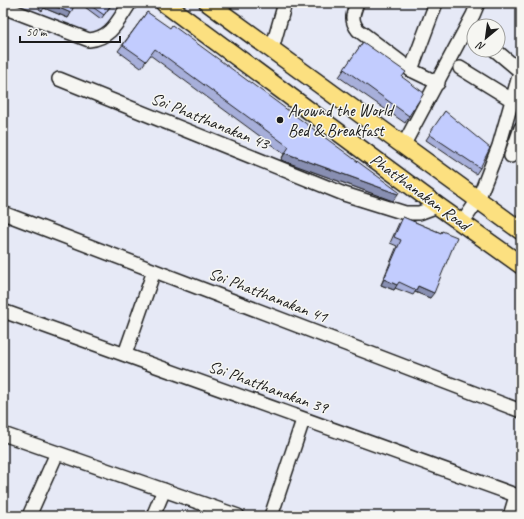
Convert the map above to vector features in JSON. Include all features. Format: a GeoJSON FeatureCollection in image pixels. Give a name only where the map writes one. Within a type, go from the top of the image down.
{"type":"FeatureCollection","features":[{"type":"Feature","properties":{"kind":"main road","name":"Phatthanakan Road"},"geometry":{"type":"LineString","coordinates":[[164,3],[438,206],[521,265]]}},
{"type":"Feature","properties":{"kind":"main road","name":"Phatthanakan Road"},"geometry":{"type":"LineString","coordinates":[[208,3],[521,231]]}},
{"type":"Feature","properties":{"kind":"street"},"geometry":{"type":"LineString","coordinates":[[3,7],[89,40],[98,39],[110,32],[130,3]]}},
{"type":"Feature","properties":{"kind":"street"},"geometry":{"type":"LineString","coordinates":[[272,49],[285,3]]}},
{"type":"Feature","properties":{"kind":"street"},"geometry":{"type":"LineString","coordinates":[[357,3],[353,17],[353,24],[358,30],[411,70],[438,83]]}},
{"type":"Feature","properties":{"kind":"street"},"geometry":{"type":"LineString","coordinates":[[411,70],[436,3]]}},
{"type":"Feature","properties":{"kind":"street"},"geometry":{"type":"LineString","coordinates":[[403,146],[438,83],[478,3]]}},
{"type":"Feature","properties":{"kind":"street"},"geometry":{"type":"LineString","coordinates":[[462,223],[478,200],[499,146],[521,70],[505,58]]}},
{"type":"Feature","properties":{"kind":"street"},"geometry":{"type":"LineString","coordinates":[[460,68],[512,100]]}},
{"type":"Feature","properties":{"kind":"street","name":"Soi Phatthanakan 43"},"geometry":{"type":"LineString","coordinates":[[59,79],[344,194],[404,213],[419,213],[438,206]]}},
{"type":"Feature","properties":{"kind":"street"},"geometry":{"type":"LineString","coordinates":[[499,146],[516,159],[521,128]]}},
{"type":"Feature","properties":{"kind":"street","name":"Soi Phatthanakan 41"},"geometry":{"type":"LineString","coordinates":[[3,213],[521,411]]}},
{"type":"Feature","properties":{"kind":"street"},"geometry":{"type":"LineString","coordinates":[[125,354],[154,271]]}},
{"type":"Feature","properties":{"kind":"street","name":"Soi Phatthanakan 39"},"geometry":{"type":"LineString","coordinates":[[3,310],[303,420],[519,497]]}},
{"type":"Feature","properties":{"kind":"street"},"geometry":{"type":"LineString","coordinates":[[271,516],[303,420]]}},
{"type":"Feature","properties":{"kind":"street"},"geometry":{"type":"LineString","coordinates":[[3,434],[238,516]]}},
{"type":"Feature","properties":{"kind":"street"},"geometry":{"type":"LineString","coordinates":[[29,516],[57,453]]}},
{"type":"Feature","properties":{"kind":"street"},"geometry":{"type":"LineString","coordinates":[[152,516],[164,490]]}},
{"type":"Feature","properties":{"kind":"street"},"geometry":{"type":"LineString","coordinates":[[510,516],[519,497]]}},
{"type":"Feature","properties":{"kind":"shaded area"},"geometry":{"type":"Polygon","coordinates":[[[14,3],[124,3],[111,22],[97,31],[78,30],[14,3]]]}},
{"type":"Feature","properties":{"kind":"building"},"geometry":{"type":"Polygon","coordinates":[[[42,3],[48,3],[46,6],[42,3]]]}},
{"type":"Feature","properties":{"kind":"building"},"geometry":{"type":"Polygon","coordinates":[[[48,3],[75,3],[71,13],[48,3]]]}},
{"type":"Feature","properties":{"kind":"building"},"geometry":{"type":"Polygon","coordinates":[[[87,3],[112,3],[104,15],[87,3]]]}},
{"type":"Feature","properties":{"kind":"building"},"geometry":{"type":"Polygon","coordinates":[[[147,12],[170,28],[172,25],[399,192],[398,194],[285,153],[289,147],[155,49],[146,61],[123,45],[147,12]]]}},
{"type":"Feature","properties":{"kind":"building"},"geometry":{"type":"Polygon","coordinates":[[[363,42],[406,72],[402,77],[424,93],[409,116],[344,69],[363,42]]]}},
{"type":"Feature","properties":{"kind":"building"},"geometry":{"type":"Polygon","coordinates":[[[445,111],[490,148],[480,168],[429,134],[445,111]]]}},
{"type":"Feature","properties":{"kind":"building"},"geometry":{"type":"Polygon","coordinates":[[[403,217],[441,233],[442,231],[457,237],[434,293],[418,286],[416,290],[399,282],[397,285],[384,279],[401,240],[394,237],[403,217]]]}},
{"type":"Feature","properties":{"kind":"place","name":"Arownd the World Bed & Breakfast"},"geometry":{"type":"Point","coordinates":[280,120]}}]}
